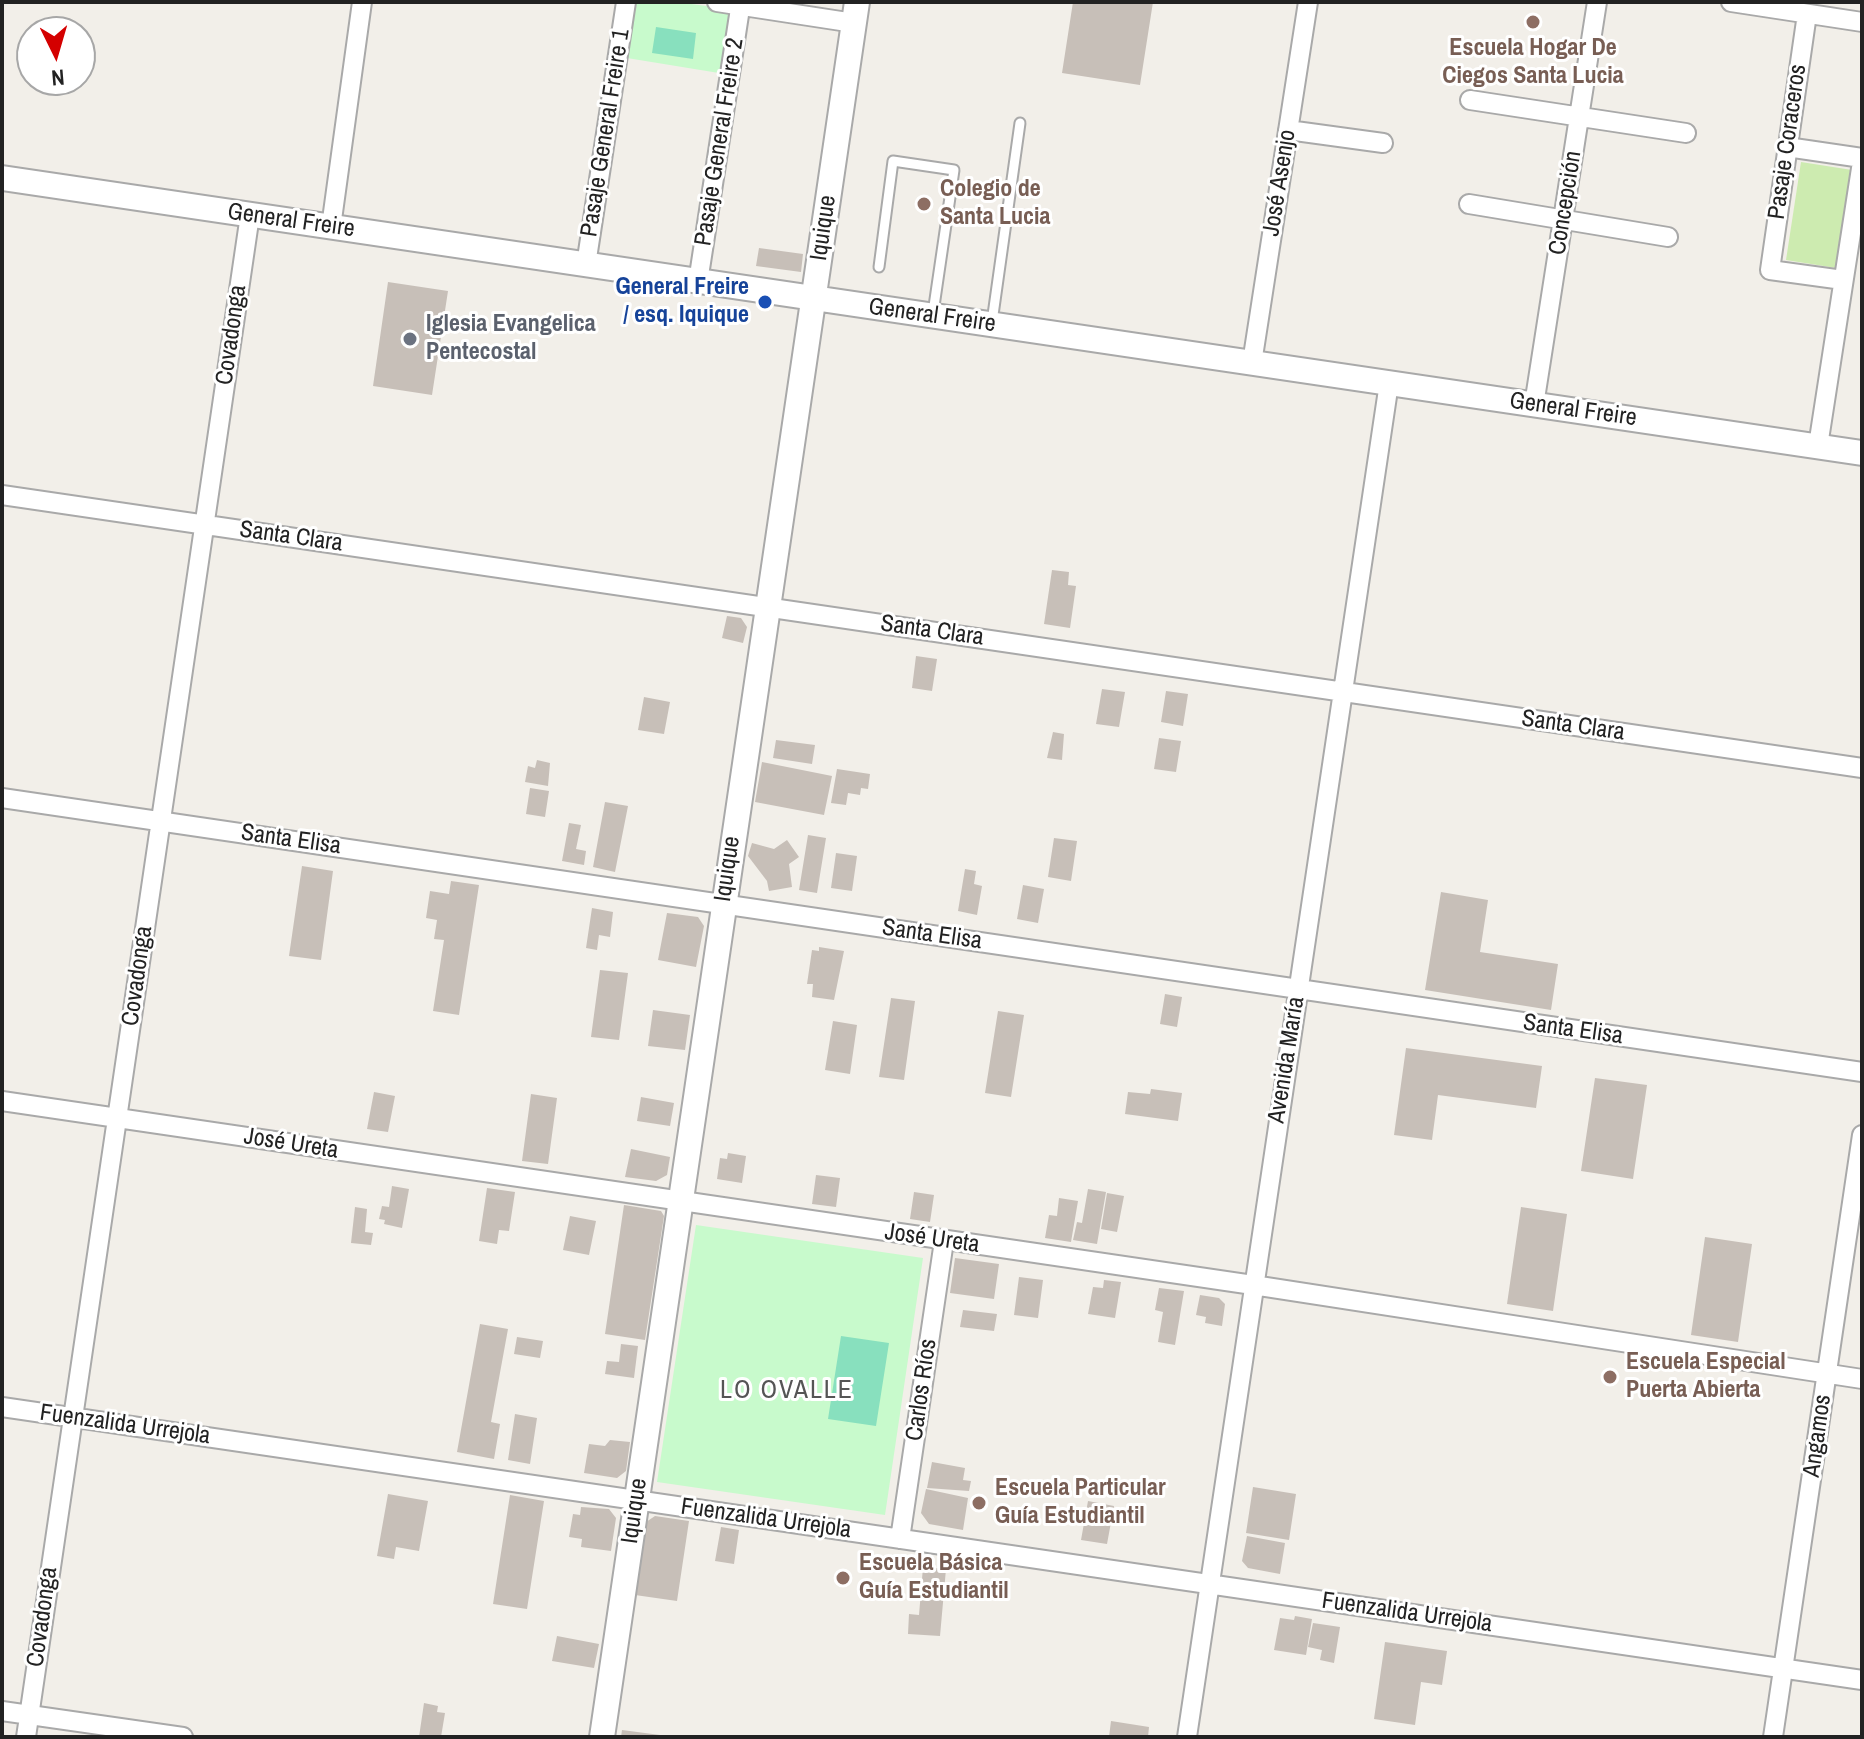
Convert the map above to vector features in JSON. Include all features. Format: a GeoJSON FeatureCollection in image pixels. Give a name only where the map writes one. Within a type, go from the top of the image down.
{"type":"FeatureCollection","features":[{"type":"Feature","properties":{"kind":"street"},"geometry":{"type":"LineString","coordinates":[[331,227],[362,2]]}},
{"type":"Feature","properties":{"kind":"street","name":"Pasaje General Freire 1"},"geometry":{"type":"LineString","coordinates":[[586,265],[626,2]]}},
{"type":"Feature","properties":{"kind":"street"},"geometry":{"type":"LineString","coordinates":[[717,2],[856,12]]}},
{"type":"Feature","properties":{"kind":"street","name":"José Asenjo"},"geometry":{"type":"LineString","coordinates":[[1252,363],[1308,2]]}},
{"type":"Feature","properties":{"kind":"street","name":"Concepción"},"geometry":{"type":"LineString","coordinates":[[1534,405],[1597,2]]}},
{"type":"Feature","properties":{"kind":"street"},"geometry":{"type":"LineString","coordinates":[[1731,2],[1862,22]]}},
{"type":"Feature","properties":{"kind":"street","name":"Pasaje General Freire 2"},"geometry":{"type":"LineString","coordinates":[[698,282],[741,4]]}},
{"type":"Feature","properties":{"kind":"street","name":"Iquique"},"geometry":{"type":"LineString","coordinates":[[602,1737],[856,12]]}},
{"type":"Feature","properties":{"kind":"street","name":"Pasaje Coraceros"},"geometry":{"type":"LineString","coordinates":[[1807,14],[1770,270],[1843,280]]}},
{"type":"Feature","properties":{"kind":"street"},"geometry":{"type":"LineString","coordinates":[[1470,100],[1686,133]]}},
{"type":"Feature","properties":{"kind":"street"},"geometry":{"type":"LineString","coordinates":[[1288,130],[1383,143]]}},
{"type":"Feature","properties":{"kind":"street"},"geometry":{"type":"LineString","coordinates":[[1787,147],[1862,160],[1818,446]]}},
{"type":"Feature","properties":{"kind":"street","name":"General Freire"},"geometry":{"type":"LineString","coordinates":[[2,178],[1862,453]]}},
{"type":"Feature","properties":{"kind":"street"},"geometry":{"type":"LineString","coordinates":[[1469,204],[1668,237]]}},
{"type":"Feature","properties":{"kind":"street","name":"Covadonga"},"geometry":{"type":"LineString","coordinates":[[26,1737],[250,215]]}},
{"type":"Feature","properties":{"kind":"street","name":"Avenida María"},"geometry":{"type":"LineString","coordinates":[[1187,1737],[1389,383]]}},
{"type":"Feature","properties":{"kind":"street","name":"Santa Clara"},"geometry":{"type":"LineString","coordinates":[[2,495],[1862,768]]}},
{"type":"Feature","properties":{"kind":"street","name":"Santa Elisa"},"geometry":{"type":"LineString","coordinates":[[2,798],[1862,1072]]}},
{"type":"Feature","properties":{"kind":"street","name":"José Ureta"},"geometry":{"type":"LineString","coordinates":[[2,1101],[1253,1285],[1862,1379]]}},
{"type":"Feature","properties":{"kind":"street","name":"Angamos"},"geometry":{"type":"LineString","coordinates":[[1773,1737],[1862,1135]]}},
{"type":"Feature","properties":{"kind":"street","name":"Carlos Ríos"},"geometry":{"type":"LineString","coordinates":[[900,1539],[944,1241]]}},
{"type":"Feature","properties":{"kind":"street","name":"Fuenzalida Urrejola"},"geometry":{"type":"LineString","coordinates":[[2,1407],[1862,1680]]}},
{"type":"Feature","properties":{"kind":"street"},"geometry":{"type":"LineString","coordinates":[[2,1711],[183,1737]]}},
{"type":"Feature","properties":{"kind":"lane"},"geometry":{"type":"LineString","coordinates":[[992,325],[1020,123]]}},
{"type":"Feature","properties":{"kind":"lane"},"geometry":{"type":"LineString","coordinates":[[879,267],[893,161],[954,170],[933,316]]}},
{"type":"Feature","properties":{"kind":"green space"},"geometry":{"type":"Polygon","coordinates":[[[636,2],[677,2],[735,10],[725,74],[627,58],[636,2]]]}},
{"type":"Feature","properties":{"kind":"green space"},"geometry":{"type":"Polygon","coordinates":[[[656,27],[696,33],[693,59],[652,53],[656,27]]]}},
{"type":"Feature","properties":{"kind":"green space"},"geometry":{"type":"Polygon","coordinates":[[[1801,162],[1852,170],[1836,268],[1786,260],[1801,162]]]}},
{"type":"Feature","properties":{"kind":"green space"},"geometry":{"type":"Polygon","coordinates":[[[696,1225],[923,1258],[885,1515],[657,1482],[696,1225]]]}},
{"type":"Feature","properties":{"kind":"green space"},"geometry":{"type":"Polygon","coordinates":[[[841,1336],[889,1343],[876,1426],[828,1419],[841,1336]]]}},
{"type":"Feature","properties":{"kind":"building"},"geometry":{"type":"Polygon","coordinates":[[[1073,2],[1153,2],[1140,85],[1062,73],[1073,2]]]}},
{"type":"Feature","properties":{"kind":"building"},"geometry":{"type":"Polygon","coordinates":[[[759,248],[803,254],[801,272],[756,266],[759,248]]]}},
{"type":"Feature","properties":{"kind":"building","name":"Iglesia Evangelica Pentecostal"},"geometry":{"type":"Polygon","coordinates":[[[388,282],[448,291],[432,395],[373,386],[388,282]]]}},
{"type":"Feature","properties":{"kind":"building"},"geometry":{"type":"Polygon","coordinates":[[[1052,570],[1069,572],[1068,585],[1076,586],[1070,628],[1044,624],[1052,570]]]}},
{"type":"Feature","properties":{"kind":"building"},"geometry":{"type":"Polygon","coordinates":[[[727,616],[741,618],[747,627],[743,643],[722,638],[727,616]]]}},
{"type":"Feature","properties":{"kind":"building"},"geometry":{"type":"Polygon","coordinates":[[[916,656],[937,659],[932,691],[912,688],[916,656]]]}},
{"type":"Feature","properties":{"kind":"building"},"geometry":{"type":"Polygon","coordinates":[[[1102,689],[1125,692],[1119,727],[1096,724],[1102,689]]]}},
{"type":"Feature","properties":{"kind":"building"},"geometry":{"type":"Polygon","coordinates":[[[1166,691],[1188,694],[1183,726],[1161,722],[1166,691]]]}},
{"type":"Feature","properties":{"kind":"building"},"geometry":{"type":"Polygon","coordinates":[[[644,697],[670,702],[664,734],[638,730],[644,697]]]}},
{"type":"Feature","properties":{"kind":"building"},"geometry":{"type":"Polygon","coordinates":[[[1053,732],[1064,734],[1062,760],[1047,758],[1053,732]]]}},
{"type":"Feature","properties":{"kind":"building"},"geometry":{"type":"Polygon","coordinates":[[[1159,738],[1181,741],[1176,772],[1154,769],[1159,738]]]}},
{"type":"Feature","properties":{"kind":"building"},"geometry":{"type":"Polygon","coordinates":[[[776,740],[815,745],[812,764],[773,758],[776,740]]]}},
{"type":"Feature","properties":{"kind":"building"},"geometry":{"type":"Polygon","coordinates":[[[537,760],[550,763],[548,786],[525,782],[528,766],[535,768],[537,760]]]}},
{"type":"Feature","properties":{"kind":"building"},"geometry":{"type":"Polygon","coordinates":[[[762,762],[832,776],[824,815],[755,802],[762,762]]]}},
{"type":"Feature","properties":{"kind":"building"},"geometry":{"type":"Polygon","coordinates":[[[837,769],[870,774],[868,789],[861,788],[860,795],[848,793],[846,805],[831,803],[837,769]]]}},
{"type":"Feature","properties":{"kind":"building"},"geometry":{"type":"Polygon","coordinates":[[[530,788],[549,791],[545,817],[526,814],[530,788]]]}},
{"type":"Feature","properties":{"kind":"building"},"geometry":{"type":"Polygon","coordinates":[[[605,802],[628,806],[615,872],[593,867],[605,802]]]}},
{"type":"Feature","properties":{"kind":"building"},"geometry":{"type":"Polygon","coordinates":[[[569,823],[581,825],[576,849],[586,851],[584,865],[562,861],[569,823]]]}},
{"type":"Feature","properties":{"kind":"building"},"geometry":{"type":"Polygon","coordinates":[[[808,835],[826,838],[817,893],[799,890],[808,835]]]}},
{"type":"Feature","properties":{"kind":"building"},"geometry":{"type":"Polygon","coordinates":[[[1054,838],[1077,841],[1071,881],[1048,877],[1054,838]]]}},
{"type":"Feature","properties":{"kind":"building"},"geometry":{"type":"Polygon","coordinates":[[[787,840],[799,857],[789,864],[792,887],[769,891],[767,881],[748,856],[752,843],[774,849],[787,840]]]}},
{"type":"Feature","properties":{"kind":"building"},"geometry":{"type":"Polygon","coordinates":[[[836,853],[857,856],[852,891],[831,888],[836,853]]]}},
{"type":"Feature","properties":{"kind":"building"},"geometry":{"type":"Polygon","coordinates":[[[302,866],[333,871],[321,960],[289,956],[302,866]]]}},
{"type":"Feature","properties":{"kind":"building"},"geometry":{"type":"Polygon","coordinates":[[[965,869],[976,871],[974,884],[982,886],[977,915],[958,911],[965,869]]]}},
{"type":"Feature","properties":{"kind":"building"},"geometry":{"type":"Polygon","coordinates":[[[451,881],[479,885],[459,1015],[433,1011],[444,940],[434,939],[437,920],[426,918],[430,891],[449,894],[451,881]]]}},
{"type":"Feature","properties":{"kind":"building"},"geometry":{"type":"Polygon","coordinates":[[[1023,885],[1044,889],[1038,923],[1017,919],[1023,885]]]}},
{"type":"Feature","properties":{"kind":"building"},"geometry":{"type":"Polygon","coordinates":[[[1441,892],[1488,900],[1480,952],[1558,964],[1551,1010],[1425,990],[1441,892]]]}},
{"type":"Feature","properties":{"kind":"building"},"geometry":{"type":"Polygon","coordinates":[[[592,908],[613,912],[610,937],[599,935],[597,950],[586,948],[592,908]]]}},
{"type":"Feature","properties":{"kind":"building"},"geometry":{"type":"Polygon","coordinates":[[[667,913],[698,917],[704,926],[696,967],[658,960],[667,913]]]}},
{"type":"Feature","properties":{"kind":"building"},"geometry":{"type":"Polygon","coordinates":[[[819,947],[844,951],[834,1000],[812,997],[813,984],[807,984],[812,950],[819,951],[819,947]]]}},
{"type":"Feature","properties":{"kind":"building"},"geometry":{"type":"Polygon","coordinates":[[[600,970],[628,973],[619,1040],[591,1037],[600,970]]]}},
{"type":"Feature","properties":{"kind":"building"},"geometry":{"type":"Polygon","coordinates":[[[1165,994],[1182,997],[1177,1027],[1160,1024],[1165,994]]]}},
{"type":"Feature","properties":{"kind":"building"},"geometry":{"type":"Polygon","coordinates":[[[891,998],[915,1001],[904,1080],[879,1077],[891,998]]]}},
{"type":"Feature","properties":{"kind":"building"},"geometry":{"type":"Polygon","coordinates":[[[653,1010],[690,1015],[685,1050],[648,1046],[653,1010]]]}},
{"type":"Feature","properties":{"kind":"building"},"geometry":{"type":"Polygon","coordinates":[[[998,1011],[1024,1015],[1011,1097],[985,1093],[998,1011]]]}},
{"type":"Feature","properties":{"kind":"building"},"geometry":{"type":"Polygon","coordinates":[[[833,1021],[857,1025],[850,1074],[825,1070],[833,1021]]]}},
{"type":"Feature","properties":{"kind":"building"},"geometry":{"type":"Polygon","coordinates":[[[1406,1048],[1542,1066],[1536,1108],[1438,1095],[1432,1140],[1394,1135],[1406,1048]]]}},
{"type":"Feature","properties":{"kind":"building"},"geometry":{"type":"Polygon","coordinates":[[[1595,1078],[1647,1085],[1633,1179],[1581,1171],[1595,1078]]]}},
{"type":"Feature","properties":{"kind":"building"},"geometry":{"type":"Polygon","coordinates":[[[1151,1089],[1182,1093],[1178,1121],[1125,1114],[1128,1092],[1150,1094],[1151,1089]]]}},
{"type":"Feature","properties":{"kind":"building"},"geometry":{"type":"Polygon","coordinates":[[[374,1092],[395,1096],[388,1132],[367,1129],[374,1092]]]}},
{"type":"Feature","properties":{"kind":"building"},"geometry":{"type":"Polygon","coordinates":[[[531,1094],[557,1098],[548,1164],[522,1161],[531,1094]]]}},
{"type":"Feature","properties":{"kind":"building"},"geometry":{"type":"Polygon","coordinates":[[[641,1097],[674,1103],[670,1126],[637,1121],[641,1097]]]}},
{"type":"Feature","properties":{"kind":"building"},"geometry":{"type":"Polygon","coordinates":[[[631,1149],[670,1157],[667,1175],[656,1181],[625,1177],[631,1149]]]}},
{"type":"Feature","properties":{"kind":"building"},"geometry":{"type":"Polygon","coordinates":[[[728,1153],[746,1156],[742,1183],[717,1179],[720,1158],[727,1159],[728,1153]]]}},
{"type":"Feature","properties":{"kind":"building"},"geometry":{"type":"Polygon","coordinates":[[[816,1175],[840,1178],[836,1207],[812,1204],[816,1175]]]}},
{"type":"Feature","properties":{"kind":"building"},"geometry":{"type":"Polygon","coordinates":[[[392,1186],[409,1189],[402,1228],[384,1224],[385,1220],[379,1219],[382,1206],[389,1207],[392,1186]]]}},
{"type":"Feature","properties":{"kind":"building"},"geometry":{"type":"Polygon","coordinates":[[[487,1188],[515,1192],[509,1231],[499,1230],[497,1244],[479,1241],[487,1188]]]}},
{"type":"Feature","properties":{"kind":"building"},"geometry":{"type":"Polygon","coordinates":[[[1088,1189],[1106,1192],[1097,1244],[1073,1240],[1077,1222],[1082,1223],[1088,1189]]]}},
{"type":"Feature","properties":{"kind":"building"},"geometry":{"type":"Polygon","coordinates":[[[914,1192],[934,1195],[930,1222],[910,1219],[914,1192]]]}},
{"type":"Feature","properties":{"kind":"building"},"geometry":{"type":"Polygon","coordinates":[[[1107,1193],[1124,1196],[1117,1232],[1101,1229],[1107,1193]]]}},
{"type":"Feature","properties":{"kind":"building"},"geometry":{"type":"Polygon","coordinates":[[[1059,1198],[1078,1201],[1071,1242],[1045,1238],[1049,1215],[1057,1216],[1059,1198]]]}},
{"type":"Feature","properties":{"kind":"building"},"geometry":{"type":"Polygon","coordinates":[[[624,1205],[661,1211],[664,1216],[645,1340],[605,1334],[624,1205]]]}},
{"type":"Feature","properties":{"kind":"building"},"geometry":{"type":"Polygon","coordinates":[[[355,1207],[367,1209],[365,1232],[373,1233],[371,1245],[351,1243],[355,1207]]]}},
{"type":"Feature","properties":{"kind":"building"},"geometry":{"type":"Polygon","coordinates":[[[1521,1207],[1567,1214],[1553,1311],[1507,1304],[1521,1207]]]}},
{"type":"Feature","properties":{"kind":"building"},"geometry":{"type":"Polygon","coordinates":[[[570,1216],[596,1221],[589,1255],[563,1250],[570,1216]]]}},
{"type":"Feature","properties":{"kind":"building"},"geometry":{"type":"Polygon","coordinates":[[[1705,1237],[1752,1244],[1738,1342],[1691,1335],[1705,1237]]]}},
{"type":"Feature","properties":{"kind":"building"},"geometry":{"type":"Polygon","coordinates":[[[955,1258],[999,1264],[994,1299],[950,1293],[955,1258]]]}},
{"type":"Feature","properties":{"kind":"building"},"geometry":{"type":"Polygon","coordinates":[[[1019,1277],[1043,1280],[1038,1318],[1014,1315],[1019,1277]]]}},
{"type":"Feature","properties":{"kind":"building"},"geometry":{"type":"Polygon","coordinates":[[[1104,1280],[1121,1282],[1115,1318],[1088,1314],[1093,1287],[1103,1288],[1104,1280]]]}},
{"type":"Feature","properties":{"kind":"building"},"geometry":{"type":"Polygon","coordinates":[[[1159,1288],[1184,1291],[1175,1345],[1158,1342],[1163,1312],[1155,1310],[1159,1288]]]}},
{"type":"Feature","properties":{"kind":"building"},"geometry":{"type":"Polygon","coordinates":[[[1200,1295],[1219,1298],[1225,1304],[1222,1326],[1205,1323],[1206,1317],[1196,1315],[1200,1295]]]}},
{"type":"Feature","properties":{"kind":"building"},"geometry":{"type":"Polygon","coordinates":[[[963,1310],[997,1314],[994,1331],[960,1327],[963,1310]]]}},
{"type":"Feature","properties":{"kind":"building"},"geometry":{"type":"Polygon","coordinates":[[[480,1324],[508,1329],[491,1422],[500,1424],[494,1459],[457,1452],[480,1324]]]}},
{"type":"Feature","properties":{"kind":"building"},"geometry":{"type":"Polygon","coordinates":[[[517,1337],[543,1341],[540,1358],[514,1354],[517,1337]]]}},
{"type":"Feature","properties":{"kind":"building"},"geometry":{"type":"Polygon","coordinates":[[[621,1344],[638,1346],[634,1378],[605,1374],[607,1361],[619,1362],[621,1344]]]}},
{"type":"Feature","properties":{"kind":"building"},"geometry":{"type":"Polygon","coordinates":[[[515,1414],[537,1418],[530,1464],[508,1460],[515,1414]]]}},
{"type":"Feature","properties":{"kind":"building"},"geometry":{"type":"Polygon","coordinates":[[[610,1440],[630,1442],[626,1471],[617,1478],[584,1473],[589,1444],[605,1446],[610,1440]]]}},
{"type":"Feature","properties":{"kind":"building"},"geometry":{"type":"Polygon","coordinates":[[[932,1462],[965,1468],[963,1480],[971,1481],[969,1491],[927,1488],[932,1462]]]}},
{"type":"Feature","properties":{"kind":"building"},"geometry":{"type":"Polygon","coordinates":[[[1253,1487],[1296,1494],[1289,1540],[1246,1533],[1253,1487]]]}},
{"type":"Feature","properties":{"kind":"building"},"geometry":{"type":"Polygon","coordinates":[[[926,1489],[968,1498],[963,1530],[929,1524],[921,1513],[926,1489]]]}},
{"type":"Feature","properties":{"kind":"building"},"geometry":{"type":"Polygon","coordinates":[[[388,1494],[428,1501],[419,1551],[396,1547],[394,1559],[377,1556],[388,1494]]]}},
{"type":"Feature","properties":{"kind":"building"},"geometry":{"type":"Polygon","coordinates":[[[510,1495],[544,1501],[527,1609],[493,1604],[510,1495]]]}},
{"type":"Feature","properties":{"kind":"building"},"geometry":{"type":"Polygon","coordinates":[[[1088,1501],[1114,1506],[1107,1544],[1081,1540],[1088,1501]]]}},
{"type":"Feature","properties":{"kind":"building"},"geometry":{"type":"Polygon","coordinates":[[[581,1507],[609,1509],[616,1518],[611,1551],[581,1547],[582,1539],[569,1537],[573,1514],[580,1515],[581,1507]]]}},
{"type":"Feature","properties":{"kind":"building"},"geometry":{"type":"Polygon","coordinates":[[[655,1516],[689,1521],[677,1601],[635,1595],[646,1522],[655,1516]]]}},
{"type":"Feature","properties":{"kind":"building"},"geometry":{"type":"Polygon","coordinates":[[[721,1527],[739,1530],[734,1564],[715,1561],[721,1527]]]}},
{"type":"Feature","properties":{"kind":"building"},"geometry":{"type":"Polygon","coordinates":[[[1247,1536],[1285,1543],[1280,1574],[1248,1568],[1242,1561],[1247,1536]]]}},
{"type":"Feature","properties":{"kind":"building"},"geometry":{"type":"Polygon","coordinates":[[[923,1567],[946,1569],[940,1636],[908,1634],[909,1614],[919,1615],[923,1567]]]}},
{"type":"Feature","properties":{"kind":"building"},"geometry":{"type":"Polygon","coordinates":[[[1295,1616],[1312,1619],[1306,1655],[1274,1650],[1280,1618],[1294,1620],[1295,1616]]]}},
{"type":"Feature","properties":{"kind":"building"},"geometry":{"type":"Polygon","coordinates":[[[1313,1623],[1340,1627],[1334,1663],[1320,1660],[1322,1650],[1308,1647],[1313,1623]]]}},
{"type":"Feature","properties":{"kind":"building"},"geometry":{"type":"Polygon","coordinates":[[[557,1636],[599,1644],[594,1668],[552,1661],[557,1636]]]}},
{"type":"Feature","properties":{"kind":"building"},"geometry":{"type":"Polygon","coordinates":[[[1385,1642],[1447,1651],[1442,1685],[1421,1682],[1415,1725],[1374,1719],[1385,1642]]]}},
{"type":"Feature","properties":{"kind":"building"},"geometry":{"type":"Polygon","coordinates":[[[424,1703],[438,1706],[437,1712],[445,1713],[441,1737],[419,1737],[424,1703]]]}},
{"type":"Feature","properties":{"kind":"building"},"geometry":{"type":"Polygon","coordinates":[[[1111,1721],[1149,1727],[1148,1737],[1109,1737],[1111,1721]]]}},
{"type":"Feature","properties":{"kind":"building"},"geometry":{"type":"Polygon","coordinates":[[[622,1730],[660,1735],[660,1737],[621,1737],[622,1730]]]}},
{"type":"Feature","properties":{"kind":"place","name":"Escuela Hogar De Ciegos Santa Lucia"},"geometry":{"type":"Point","coordinates":[1533,22]}},
{"type":"Feature","properties":{"kind":"place","name":"Colegio de Santa Lucia"},"geometry":{"type":"Point","coordinates":[924,204]}},
{"type":"Feature","properties":{"kind":"place","name":"General Freire / esq. Iquique"},"geometry":{"type":"Point","coordinates":[765,302]}},
{"type":"Feature","properties":{"kind":"place","name":"Iglesia Evangelica Pentecostal"},"geometry":{"type":"Point","coordinates":[410,339]}},
{"type":"Feature","properties":{"kind":"place","name":"Escuela Especial Puerta Abierta"},"geometry":{"type":"Point","coordinates":[1610,1377]}},
{"type":"Feature","properties":{"kind":"place","name":"Escuela Particular Guía Estudiantil"},"geometry":{"type":"Point","coordinates":[979,1503]}},
{"type":"Feature","properties":{"kind":"place","name":"Escuela Básica Guía Estudiantil"},"geometry":{"type":"Point","coordinates":[843,1578]}},
{"type":"Feature","properties":{"kind":"district","name":"LO OVALLE"},"geometry":{"type":"Point","coordinates":[787,1391]}}]}
